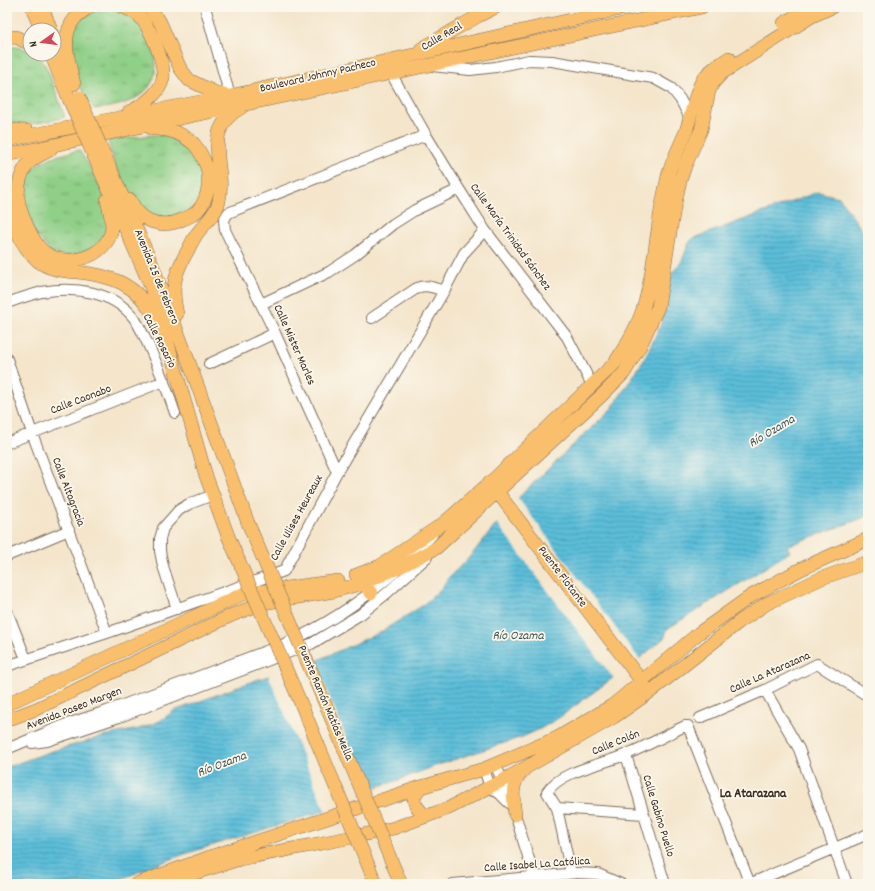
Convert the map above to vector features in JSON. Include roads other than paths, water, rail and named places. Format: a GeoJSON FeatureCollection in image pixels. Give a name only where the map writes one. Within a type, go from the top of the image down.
{"type":"FeatureCollection","features":[{"type":"Feature","properties":{"kind":"main road"},"geometry":{"type":"LineString","coordinates":[[32,7],[38,22]]}},
{"type":"Feature","properties":{"kind":"main road"},"geometry":{"type":"LineString","coordinates":[[42,7],[48,22]]}},
{"type":"Feature","properties":{"kind":"main road"},"geometry":{"type":"LineString","coordinates":[[72,91],[66,37],[69,27],[77,16],[89,7]]}},
{"type":"Feature","properties":{"kind":"main road"},"geometry":{"type":"LineString","coordinates":[[117,118],[148,101],[158,88],[163,78],[162,65],[154,39],[140,17],[122,7]]}},
{"type":"Feature","properties":{"kind":"main road"},"geometry":{"type":"LineString","coordinates":[[149,7],[160,22],[180,68],[189,80],[216,93],[230,96]]}},
{"type":"Feature","properties":{"kind":"main road","name":"Calle Real"},"geometry":{"type":"LineString","coordinates":[[410,56],[496,7]]}},
{"type":"Feature","properties":{"kind":"main road","name":"Boulevard Johnny Pacheco"},"geometry":{"type":"LineString","coordinates":[[7,140],[230,96],[629,7]]}},
{"type":"Feature","properties":{"kind":"main road","name":"Boulevard Johnny Pacheco"},"geometry":{"type":"LineString","coordinates":[[7,155],[702,7]]}},
{"type":"Feature","properties":{"kind":"main road"},"geometry":{"type":"LineString","coordinates":[[7,720],[36,709],[230,616],[263,603],[334,591],[367,588],[400,567],[436,548],[493,487],[614,364],[628,344],[641,314],[651,281],[658,228],[668,175],[686,131],[703,79],[712,69],[811,7]]}},
{"type":"Feature","properties":{"kind":"main road"},"geometry":{"type":"LineString","coordinates":[[7,704],[244,594],[332,583],[362,574],[380,566],[444,523],[493,487],[602,395],[624,372],[640,346],[658,307],[674,208],[680,181],[701,130],[707,100],[713,83],[722,73],[812,16],[832,7]]}},
{"type":"Feature","properties":{"kind":"main road"},"geometry":{"type":"LineString","coordinates":[[7,38],[16,37],[22,40]]}},
{"type":"Feature","properties":{"kind":"main road","name":"Avenida 25 de Febrero"},"geometry":{"type":"LineString","coordinates":[[62,60],[72,91],[99,155],[153,267],[248,523]]}},
{"type":"Feature","properties":{"kind":"main road"},"geometry":{"type":"LineString","coordinates":[[52,62],[72,91]]}},
{"type":"Feature","properties":{"kind":"main road","name":"Avenida 25 de Febrero"},"geometry":{"type":"LineString","coordinates":[[56,62],[72,91]]}},
{"type":"Feature","properties":{"kind":"main road"},"geometry":{"type":"LineString","coordinates":[[187,357],[174,300],[175,279],[178,267],[196,234],[216,210],[219,202],[222,184],[216,150],[219,132],[224,123],[232,115],[248,104]]}},
{"type":"Feature","properties":{"kind":"main road"},"geometry":{"type":"LineString","coordinates":[[106,169],[135,210],[149,220],[164,224],[174,224],[194,215],[202,205],[209,186],[208,175],[204,159],[199,150],[186,137],[169,130],[159,128],[120,131]]}},
{"type":"Feature","properties":{"kind":"main road"},"geometry":{"type":"LineString","coordinates":[[7,130],[24,131],[59,129]]}},
{"type":"Feature","properties":{"kind":"main road"},"geometry":{"type":"LineString","coordinates":[[64,142],[39,155],[27,165],[20,180],[18,198],[20,208],[30,232],[44,252],[54,258],[72,261],[90,256],[100,249],[107,241],[111,232],[111,216],[106,169]]}},
{"type":"Feature","properties":{"kind":"main road","name":"Avenida 25 de Febrero"},"geometry":{"type":"LineString","coordinates":[[106,169],[151,287],[170,347],[206,476],[228,536]]}},
{"type":"Feature","properties":{"kind":"main road"},"geometry":{"type":"LineString","coordinates":[[7,208],[18,237],[38,261],[55,270],[96,274],[124,284],[135,291],[148,304],[159,322],[170,347]]}},
{"type":"Feature","properties":{"kind":"main road","name":"Puente Flotante"},"geometry":{"type":"LineString","coordinates":[[493,487],[650,692]]}},
{"type":"Feature","properties":{"kind":"main road","name":"Puente Ramón Matías Mella"},"geometry":{"type":"LineString","coordinates":[[248,523],[401,884]]}},
{"type":"Feature","properties":{"kind":"main road","name":"Puente Ramón Matías Mella"},"geometry":{"type":"LineString","coordinates":[[228,536],[299,699],[376,884]]}},
{"type":"Feature","properties":{"kind":"main road"},"geometry":{"type":"LineString","coordinates":[[136,884],[206,858],[422,787],[489,767],[544,744],[584,723],[613,705],[638,676],[751,596],[801,569],[868,539]]}},
{"type":"Feature","properties":{"kind":"main road"},"geometry":{"type":"LineString","coordinates":[[169,884],[201,871],[240,859],[394,828],[450,808],[614,717],[650,692],[740,622],[766,604],[822,578],[868,562]]}},
{"type":"Feature","properties":{"kind":"main road"},"geometry":{"type":"LineString","coordinates":[[513,810],[512,790],[515,781],[531,764]]}},
{"type":"Feature","properties":{"kind":"main road"},"geometry":{"type":"LineString","coordinates":[[422,787],[415,794],[414,799],[416,806],[425,816]]}},
{"type":"Feature","properties":{"kind":"street"},"geometry":{"type":"LineString","coordinates":[[206,7],[230,96]]}},
{"type":"Feature","properties":{"kind":"street","name":"Boulevard Johnny Pacheco"},"geometry":{"type":"LineString","coordinates":[[430,66],[470,70],[496,67],[529,60],[552,60],[653,78],[671,88],[680,99],[690,118]]}},
{"type":"Feature","properties":{"kind":"street","name":"Calle María Trinidad Sánchez"},"geometry":{"type":"LineString","coordinates":[[385,61],[390,74],[426,135],[485,230],[567,337],[592,385]]}},
{"type":"Feature","properties":{"kind":"street","name":"Calle Mister Marles"},"geometry":{"type":"LineString","coordinates":[[337,472],[275,333],[225,230],[224,220],[228,213],[426,135]]}},
{"type":"Feature","properties":{"kind":"street"},"geometry":{"type":"LineString","coordinates":[[261,304],[329,272],[355,255],[393,224],[415,210],[459,188]]}},
{"type":"Feature","properties":{"kind":"street","name":"Calle Ulises Heureaux"},"geometry":{"type":"LineString","coordinates":[[7,666],[177,609],[284,571],[337,472],[444,291],[464,253],[485,230]]}},
{"type":"Feature","properties":{"kind":"street"},"geometry":{"type":"LineString","coordinates":[[372,318],[417,288],[428,285],[444,291]]}},
{"type":"Feature","properties":{"kind":"street","name":"Calle Rosario"},"geometry":{"type":"LineString","coordinates":[[7,303],[42,292],[64,290],[86,292],[109,298],[123,307],[134,318],[143,333],[164,381],[175,413]]}},
{"type":"Feature","properties":{"kind":"street"},"geometry":{"type":"LineString","coordinates":[[209,364],[275,333]]}},
{"type":"Feature","properties":{"kind":"street","name":"Calle Altagracia"},"geometry":{"type":"LineString","coordinates":[[7,359],[32,433],[107,633]]}},
{"type":"Feature","properties":{"kind":"street","name":"Calle Caonabo"},"geometry":{"type":"LineString","coordinates":[[7,443],[164,381]]}},
{"type":"Feature","properties":{"kind":"street"},"geometry":{"type":"LineString","coordinates":[[177,609],[163,566],[160,551],[160,539],[163,528],[179,510],[189,504],[213,495]]}},
{"type":"Feature","properties":{"kind":"street"},"geometry":{"type":"LineString","coordinates":[[400,567],[444,523]]}},
{"type":"Feature","properties":{"kind":"street"},"geometry":{"type":"LineString","coordinates":[[7,556],[69,530]]}},
{"type":"Feature","properties":{"kind":"street","name":"Avenida Paseo Margen"},"geometry":{"type":"LineString","coordinates":[[11,748],[47,740],[122,716],[311,644],[361,614],[387,593],[436,548]]}},
{"type":"Feature","properties":{"kind":"street","name":"Avenida Paseo Margen"},"geometry":{"type":"LineString","coordinates":[[11,748],[64,725],[107,711],[282,645],[307,634],[334,618],[367,588]]}},
{"type":"Feature","properties":{"kind":"street"},"geometry":{"type":"LineString","coordinates":[[7,611],[26,659]]}},
{"type":"Feature","properties":{"kind":"street","name":"Calle La Atarazana"},"geometry":{"type":"LineString","coordinates":[[700,718],[765,690],[817,664],[868,696]]}},
{"type":"Feature","properties":{"kind":"street"},"geometry":{"type":"LineString","coordinates":[[765,690],[799,749],[847,884]]}},
{"type":"Feature","properties":{"kind":"street","name":"Calle Colón"},"geometry":{"type":"LineString","coordinates":[[557,808],[547,792],[555,783],[578,770],[626,755],[685,726],[688,726],[750,884]]}},
{"type":"Feature","properties":{"kind":"street","name":"Calle Gabino Puello"},"geometry":{"type":"LineString","coordinates":[[626,755],[666,884]]}},
{"type":"Feature","properties":{"kind":"street"},"geometry":{"type":"LineString","coordinates":[[489,767],[502,780],[536,880]]}},
{"type":"Feature","properties":{"kind":"street"},"geometry":{"type":"LineString","coordinates":[[489,767],[490,787],[500,794],[513,810]]}},
{"type":"Feature","properties":{"kind":"street"},"geometry":{"type":"LineString","coordinates":[[571,873],[557,808],[644,814]]}},
{"type":"Feature","properties":{"kind":"street"},"geometry":{"type":"LineString","coordinates":[[750,884],[868,834]]}},
{"type":"Feature","properties":{"kind":"street","name":"Calle Isabel La Católica"},"geometry":{"type":"LineString","coordinates":[[453,884],[536,880],[571,873],[598,874],[621,884]]}},
{"type":"Feature","properties":{"kind":"water","name":"Río Ozama"},"geometry":{"type":"Polygon","coordinates":[[[818,192],[839,197],[868,239],[868,516],[787,546],[790,552],[667,629],[665,637],[645,654],[560,717],[540,729],[522,737],[369,789],[324,811],[184,854],[108,884],[7,884],[7,767],[49,752],[113,734],[139,729],[160,721],[174,711],[256,680],[318,660],[379,633],[422,606],[442,588],[448,578],[467,560],[520,496],[612,408],[642,363],[660,327],[671,275],[682,261],[692,239],[818,192]]]}},
{"type":"Feature","properties":{"kind":"district","name":"La Atarazana"},"geometry":{"type":"Point","coordinates":[753,794]}}]}
